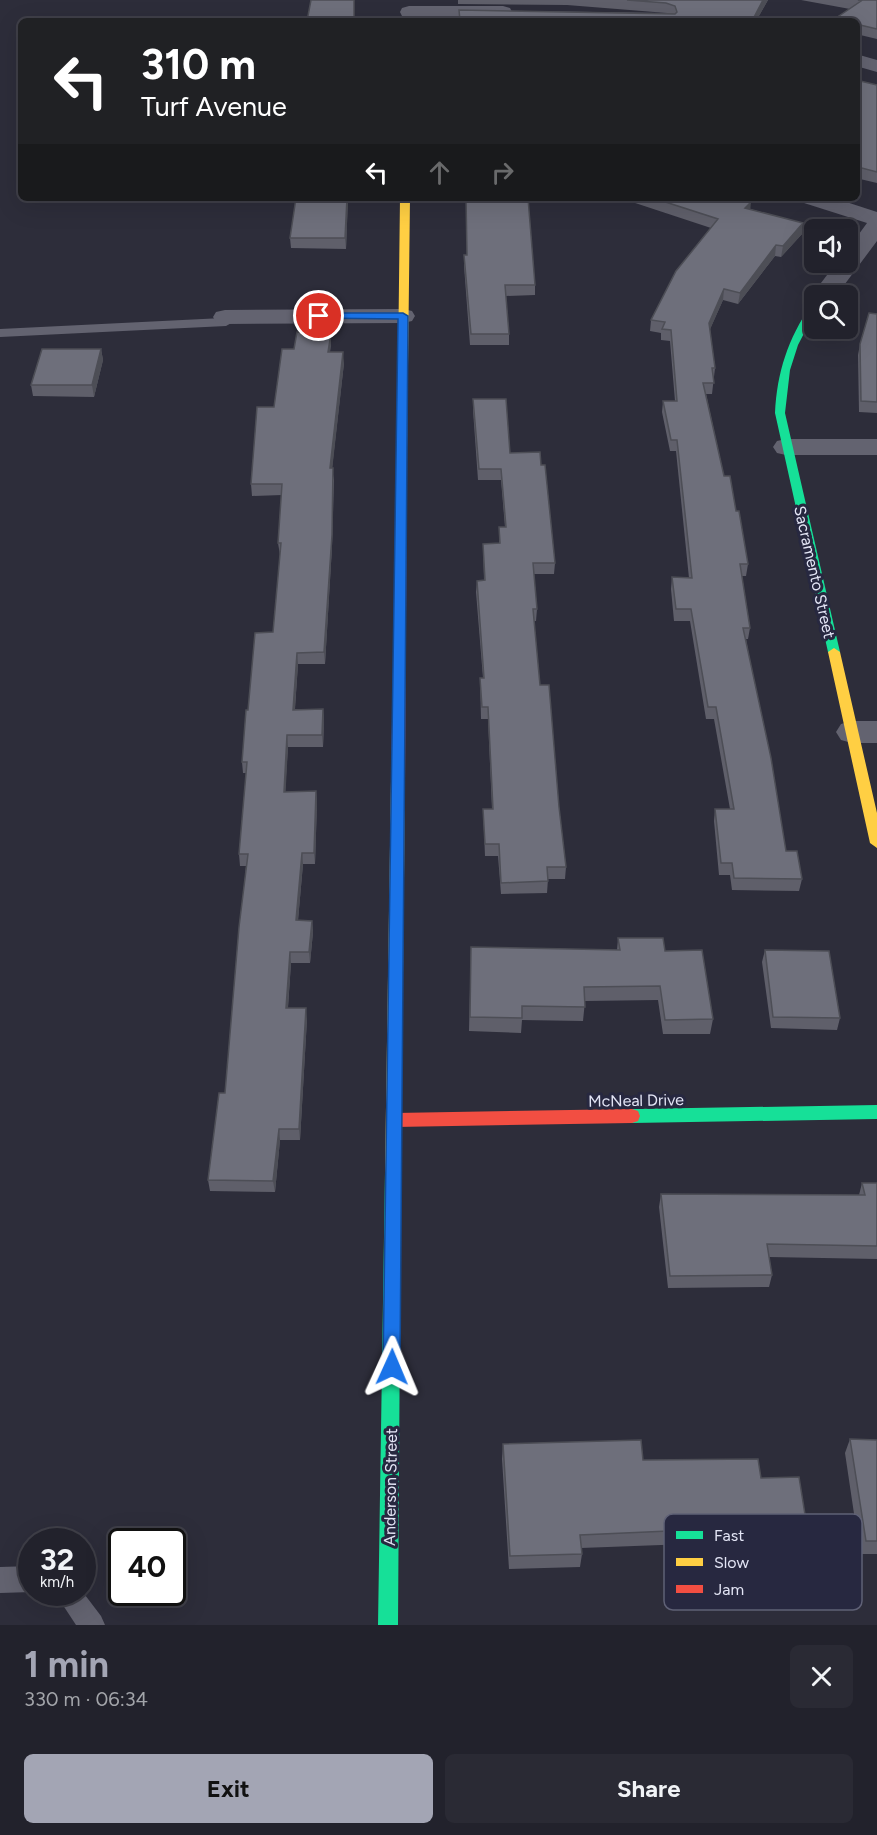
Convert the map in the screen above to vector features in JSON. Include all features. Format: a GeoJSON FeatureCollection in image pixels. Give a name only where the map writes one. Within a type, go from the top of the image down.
{"type":"FeatureCollection","features":[{"type":"Feature","properties":{"kind":"street"},"geometry":{"type":"LineString","coordinates":[[409,11],[522,12]]}},
{"type":"Feature","properties":{"kind":"street"},"geometry":{"type":"LineString","coordinates":[[860,61],[877,66]]}},
{"type":"Feature","properties":{"kind":"street","name":"Anderson Street"},"geometry":{"type":"LineString","coordinates":[[388,1625],[405,201]]}},
{"type":"Feature","properties":{"kind":"street"},"geometry":{"type":"LineString","coordinates":[[821,201],[877,219]]}},
{"type":"Feature","properties":{"kind":"street"},"geometry":{"type":"LineString","coordinates":[[831,285],[877,226]]}},
{"type":"Feature","properties":{"kind":"street"},"geometry":{"type":"LineString","coordinates":[[230,317],[403,316]]}},
{"type":"Feature","properties":{"kind":"street","name":"Sacramento Street"},"geometry":{"type":"LineString","coordinates":[[804,322],[795,336],[781,381],[780,413],[786,447],[864,732],[877,843]]}},
{"type":"Feature","properties":{"kind":"street"},"geometry":{"type":"LineString","coordinates":[[786,447],[877,447]]}},
{"type":"Feature","properties":{"kind":"street","name":"McNeal Drive"},"geometry":{"type":"LineString","coordinates":[[395,1120],[877,1112]]}},
{"type":"Feature","properties":{"kind":"lane"},"geometry":{"type":"LineString","coordinates":[[0,333],[191,325],[226,322],[230,317]]}},
{"type":"Feature","properties":{"kind":"lane"},"geometry":{"type":"LineString","coordinates":[[0,1580],[18,1579]]}},
{"type":"Feature","properties":{"kind":"lane"},"geometry":{"type":"LineString","coordinates":[[78,1606],[92,1625]]}},
{"type":"Feature","properties":{"kind":"building"},"geometry":{"type":"Polygon","coordinates":[[[311,0],[354,0],[354,18],[308,18],[311,0]]]}},
{"type":"Feature","properties":{"kind":"building"},"geometry":{"type":"Polygon","coordinates":[[[627,0],[763,0],[754,18],[460,18],[459,10],[675,14],[677,12],[675,6],[666,3],[627,0]]]}},
{"type":"Feature","properties":{"kind":"building"},"geometry":{"type":"Polygon","coordinates":[[[858,0],[877,0],[877,29],[860,25],[860,18],[839,16],[861,1],[858,0]]]}},
{"type":"Feature","properties":{"kind":"building"},"geometry":{"type":"Polygon","coordinates":[[[860,81],[877,85],[877,172],[862,168],[860,170],[860,81]]]}},
{"type":"Feature","properties":{"kind":"building"},"geometry":{"type":"Polygon","coordinates":[[[296,201],[347,201],[345,238],[290,238],[296,201]]]}},
{"type":"Feature","properties":{"kind":"building"},"geometry":{"type":"Polygon","coordinates":[[[466,201],[528,201],[535,285],[505,285],[509,334],[471,334],[464,255],[467,255],[466,201]]]}},
{"type":"Feature","properties":{"kind":"building"},"geometry":{"type":"Polygon","coordinates":[[[662,201],[748,201],[751,202],[745,208],[803,223],[783,246],[776,245],[740,293],[724,289],[709,323],[715,368],[712,368],[714,383],[703,383],[724,476],[730,476],[736,511],[739,511],[748,564],[740,564],[750,628],[743,628],[771,758],[786,851],[797,851],[802,879],[734,878],[732,863],[721,863],[715,809],[734,809],[716,707],[708,707],[691,609],[676,609],[672,577],[692,578],[677,440],[671,440],[663,401],[677,401],[671,330],[662,329],[665,322],[651,320],[676,271],[718,219],[662,201]]]}},
{"type":"Feature","properties":{"kind":"building"},"geometry":{"type":"Polygon","coordinates":[[[869,313],[877,314],[877,402],[861,401],[860,344],[869,313]]]}},
{"type":"Feature","properties":{"kind":"building"},"geometry":{"type":"Polygon","coordinates":[[[297,332],[331,333],[328,352],[343,352],[330,468],[333,468],[332,535],[324,652],[297,653],[293,710],[323,709],[322,735],[287,735],[284,792],[316,791],[314,853],[302,853],[296,920],[312,921],[309,952],[290,952],[286,1008],[306,1008],[299,1129],[279,1129],[273,1181],[208,1180],[219,1093],[225,1093],[239,927],[248,854],[239,854],[247,762],[242,762],[246,710],[248,710],[255,633],[273,632],[281,543],[278,543],[282,484],[251,484],[257,407],[274,407],[282,349],[294,349],[297,332]]]}},
{"type":"Feature","properties":{"kind":"building"},"geometry":{"type":"Polygon","coordinates":[[[42,349],[101,349],[92,385],[31,385],[42,349]]]}},
{"type":"Feature","properties":{"kind":"building"},"geometry":{"type":"Polygon","coordinates":[[[473,399],[506,399],[510,453],[540,452],[541,465],[545,465],[555,563],[533,563],[537,609],[533,609],[540,685],[549,685],[566,867],[547,867],[548,881],[501,883],[499,844],[485,844],[483,809],[493,809],[488,707],[482,707],[480,678],[484,678],[477,581],[485,580],[483,544],[500,543],[499,527],[506,527],[501,469],[479,469],[473,399]]]}},
{"type":"Feature","properties":{"kind":"building"},"geometry":{"type":"Polygon","coordinates":[[[618,938],[663,938],[665,951],[702,950],[713,1019],[665,1020],[660,986],[584,987],[585,1007],[522,1006],[522,1018],[470,1017],[471,947],[620,950],[618,938]]]}},
{"type":"Feature","properties":{"kind":"building"},"geometry":{"type":"Polygon","coordinates":[[[765,950],[829,951],[840,1018],[773,1017],[765,950]]]}},
{"type":"Feature","properties":{"kind":"building"},"geometry":{"type":"Polygon","coordinates":[[[862,1183],[877,1183],[877,1246],[767,1244],[772,1275],[670,1276],[661,1194],[865,1195],[862,1183]]]}},
{"type":"Feature","properties":{"kind":"building"},"geometry":{"type":"Polygon","coordinates":[[[850,1439],[877,1440],[877,1541],[866,1541],[850,1439]]]}},
{"type":"Feature","properties":{"kind":"building"},"geometry":{"type":"Polygon","coordinates":[[[641,1440],[643,1460],[758,1459],[761,1478],[799,1477],[805,1514],[664,1514],[664,1531],[580,1535],[582,1554],[510,1556],[503,1444],[641,1440]]]}},
{"type":"Feature","properties":{"kind":"traffic: fast"},"geometry":{"type":"LineString","coordinates":[[804,324],[788,357],[782,383],[780,413],[834,652]]}},
{"type":"Feature","properties":{"kind":"traffic: fast"},"geometry":{"type":"LineString","coordinates":[[632,1116],[877,1112]]}},
{"type":"Feature","properties":{"kind":"traffic: fast"},"geometry":{"type":"LineString","coordinates":[[388,1625],[393,1172]]}},
{"type":"Feature","properties":{"kind":"traffic: slow"},"geometry":{"type":"LineString","coordinates":[[402,450],[405,201]]}},
{"type":"Feature","properties":{"kind":"traffic: slow"},"geometry":{"type":"LineString","coordinates":[[834,652],[877,843]]}},
{"type":"Feature","properties":{"kind":"traffic: slow"},"geometry":{"type":"LineString","coordinates":[[393,1172],[398,781]]}},
{"type":"Feature","properties":{"kind":"traffic: jam"},"geometry":{"type":"LineString","coordinates":[[398,781],[402,450]]}},
{"type":"Feature","properties":{"kind":"traffic: jam"},"geometry":{"type":"LineString","coordinates":[[395,1120],[632,1116]]}},
{"type":"Feature","properties":{"kind":"route"},"geometry":{"type":"LineString","coordinates":[[319,316],[403,316],[392,1367]]}}]}
